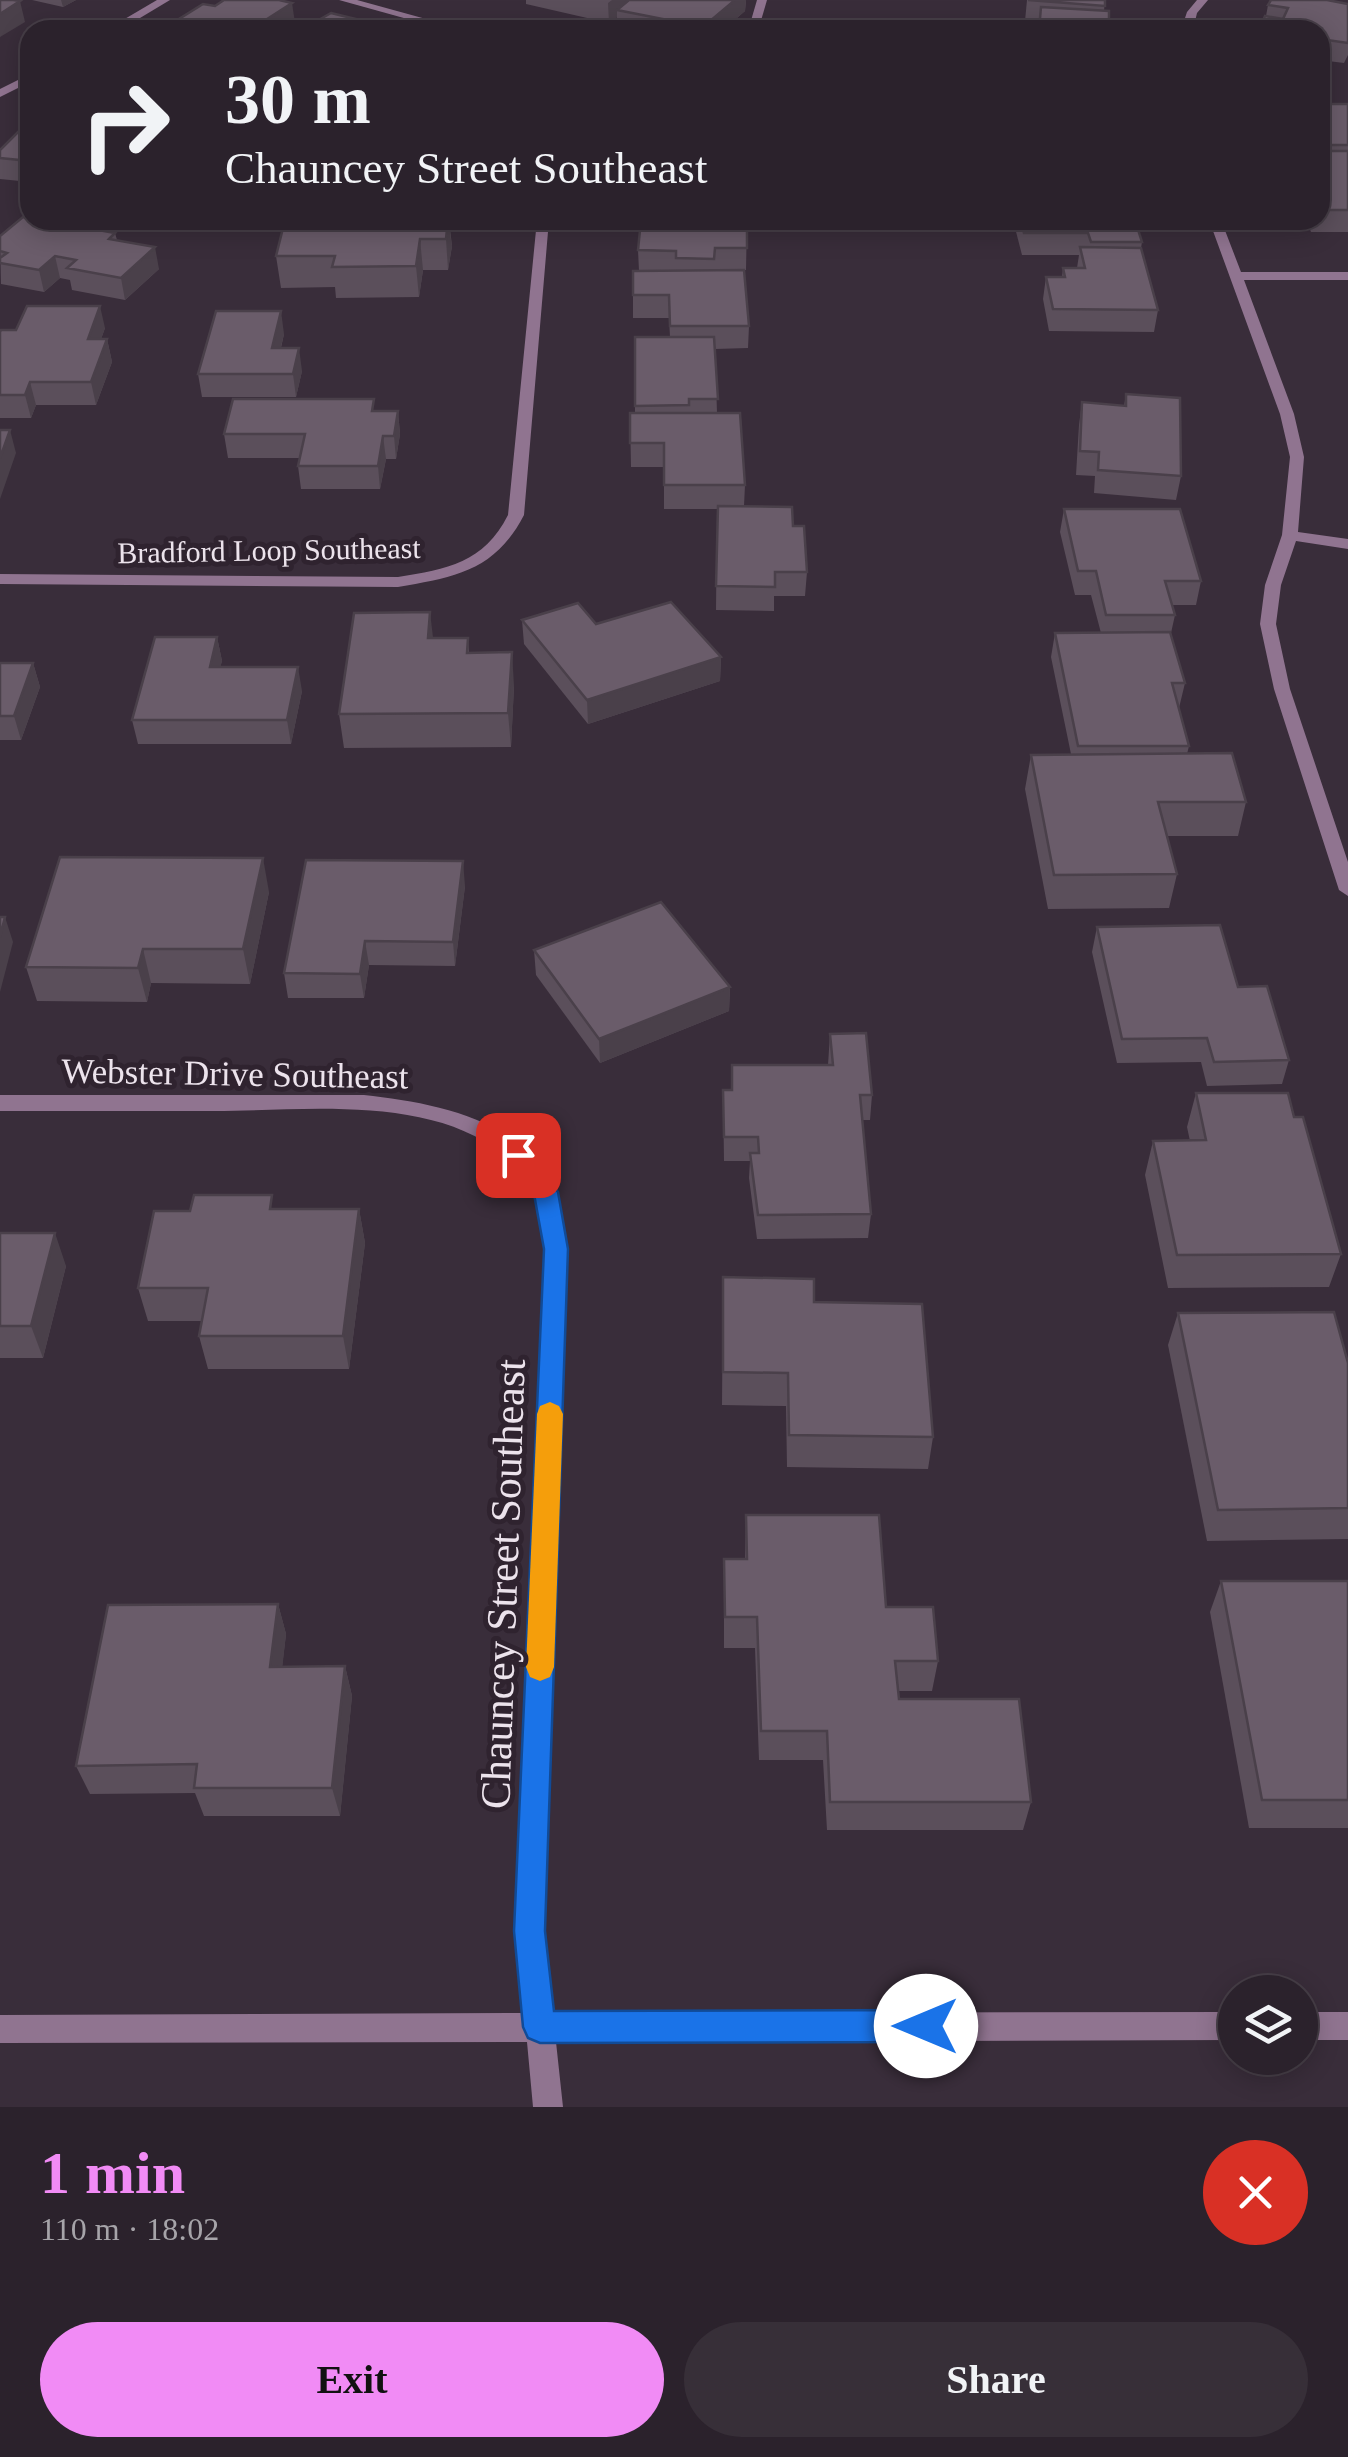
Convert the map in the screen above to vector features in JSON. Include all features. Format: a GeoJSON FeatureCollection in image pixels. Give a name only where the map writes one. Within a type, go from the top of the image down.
{"type":"FeatureCollection","features":[{"type":"Feature","properties":{"kind":"street"},"geometry":{"type":"LineString","coordinates":[[130,20],[165,0]]}},
{"type":"Feature","properties":{"kind":"street"},"geometry":{"type":"LineString","coordinates":[[344,0],[421,20]]}},
{"type":"Feature","properties":{"kind":"street","name":"Bradford Loop Southeast"},"geometry":{"type":"LineString","coordinates":[[0,579],[398,582],[446,574],[480,560],[506,539],[516,515],[542,230]]}},
{"type":"Feature","properties":{"kind":"street"},"geometry":{"type":"LineString","coordinates":[[1220,230],[1287,414],[1297,457],[1290,535],[1273,585],[1268,624],[1282,689],[1348,890]]}},
{"type":"Feature","properties":{"kind":"street"},"geometry":{"type":"LineString","coordinates":[[1236,276],[1348,276]]}},
{"type":"Feature","properties":{"kind":"street"},"geometry":{"type":"LineString","coordinates":[[1290,535],[1348,544]]}},
{"type":"Feature","properties":{"kind":"street","name":"Webster Drive Southeast"},"geometry":{"type":"LineString","coordinates":[[0,1103],[364,1103],[422,1108],[482,1128],[518,1155]]}},
{"type":"Feature","properties":{"kind":"street","name":"Chauncey Street Southeast"},"geometry":{"type":"LineString","coordinates":[[518,1155],[546,1192],[556,1249],[530,1931],[548,2107]]}},
{"type":"Feature","properties":{"kind":"street"},"geometry":{"type":"LineString","coordinates":[[0,2029],[1218,2026]]}},
{"type":"Feature","properties":{"kind":"street"},"geometry":{"type":"LineString","coordinates":[[1318,2026],[1348,2026]]}},
{"type":"Feature","properties":{"kind":"building"},"geometry":{"type":"Polygon","coordinates":[[[0,0],[13,0],[20,1],[0,14],[0,0]]]}},
{"type":"Feature","properties":{"kind":"building"},"geometry":{"type":"Polygon","coordinates":[[[224,0],[292,3],[266,20],[179,19],[203,4],[215,6],[224,0]]]}},
{"type":"Feature","properties":{"kind":"building"},"geometry":{"type":"Polygon","coordinates":[[[629,0],[735,0],[711,20],[668,20],[617,10],[629,0]]]}},
{"type":"Feature","properties":{"kind":"building"},"geometry":{"type":"Polygon","coordinates":[[[1028,0],[1105,0],[1105,6],[1028,0]]]}},
{"type":"Feature","properties":{"kind":"building"},"geometry":{"type":"Polygon","coordinates":[[[1271,0],[1348,4],[1348,43],[1330,40],[1330,20],[1263,20],[1265,16],[1283,19],[1288,8],[1268,5],[1271,0]]]}},
{"type":"Feature","properties":{"kind":"building"},"geometry":{"type":"Polygon","coordinates":[[[1041,7],[1109,11],[1109,20],[1040,20],[1041,7]]]}},
{"type":"Feature","properties":{"kind":"building"},"geometry":{"type":"Polygon","coordinates":[[[331,13],[360,20],[319,20],[331,13]]]}},
{"type":"Feature","properties":{"kind":"building"},"geometry":{"type":"Polygon","coordinates":[[[1330,104],[1348,104],[1348,145],[1330,145],[1330,104]]]}},
{"type":"Feature","properties":{"kind":"building"},"geometry":{"type":"Polygon","coordinates":[[[20,130],[20,160],[0,158],[0,150],[20,130]]]}},
{"type":"Feature","properties":{"kind":"building"},"geometry":{"type":"Polygon","coordinates":[[[1330,151],[1348,151],[1348,210],[1330,210],[1330,151]]]}},
{"type":"Feature","properties":{"kind":"building"},"geometry":{"type":"Polygon","coordinates":[[[20,219],[20,230],[98,230],[115,233],[109,239],[155,247],[121,278],[67,268],[76,260],[55,256],[39,270],[0,263],[7,253],[0,251],[0,236],[20,219]]]}},
{"type":"Feature","properties":{"kind":"building"},"geometry":{"type":"Polygon","coordinates":[[[282,230],[447,230],[446,239],[420,239],[416,266],[332,267],[335,256],[276,256],[282,230]]]}},
{"type":"Feature","properties":{"kind":"building"},"geometry":{"type":"Polygon","coordinates":[[[640,230],[747,230],[747,248],[715,248],[714,259],[676,258],[676,251],[638,250],[640,230]]]}},
{"type":"Feature","properties":{"kind":"building"},"geometry":{"type":"Polygon","coordinates":[[[1023,230],[1138,230],[1142,242],[1091,242],[1088,233],[1023,230]]]}},
{"type":"Feature","properties":{"kind":"building"},"geometry":{"type":"Polygon","coordinates":[[[1080,247],[1141,248],[1158,310],[1053,309],[1046,277],[1065,277],[1063,268],[1085,268],[1080,247]]]}},
{"type":"Feature","properties":{"kind":"building"},"geometry":{"type":"Polygon","coordinates":[[[744,270],[749,326],[670,326],[669,295],[633,295],[633,271],[744,270]]]}},
{"type":"Feature","properties":{"kind":"building"},"geometry":{"type":"Polygon","coordinates":[[[27,306],[100,306],[88,339],[107,339],[91,382],[30,382],[25,395],[0,395],[0,332],[16,330],[27,306]]]}},
{"type":"Feature","properties":{"kind":"building"},"geometry":{"type":"Polygon","coordinates":[[[216,311],[281,311],[272,348],[299,348],[293,374],[198,374],[216,311]]]}},
{"type":"Feature","properties":{"kind":"building"},"geometry":{"type":"Polygon","coordinates":[[[635,337],[714,337],[718,399],[689,399],[689,405],[635,406],[635,337]]]}},
{"type":"Feature","properties":{"kind":"building"},"geometry":{"type":"Polygon","coordinates":[[[1126,394],[1180,398],[1181,476],[1098,470],[1099,452],[1080,451],[1082,402],[1126,406],[1126,394]]]}},
{"type":"Feature","properties":{"kind":"building"},"geometry":{"type":"Polygon","coordinates":[[[233,399],[374,399],[372,411],[398,411],[394,436],[383,436],[378,466],[298,466],[305,434],[224,434],[233,399]]]}},
{"type":"Feature","properties":{"kind":"building"},"geometry":{"type":"Polygon","coordinates":[[[630,413],[740,413],[745,485],[664,485],[664,443],[630,443],[630,413]]]}},
{"type":"Feature","properties":{"kind":"building"},"geometry":{"type":"Polygon","coordinates":[[[0,430],[10,430],[0,458],[0,430]]]}},
{"type":"Feature","properties":{"kind":"building"},"geometry":{"type":"Polygon","coordinates":[[[718,506],[792,507],[793,526],[804,526],[807,572],[775,572],[775,587],[716,586],[718,506]]]}},
{"type":"Feature","properties":{"kind":"building"},"geometry":{"type":"Polygon","coordinates":[[[1064,509],[1180,509],[1201,581],[1165,581],[1175,615],[1106,615],[1096,571],[1078,571],[1064,509]]]}},
{"type":"Feature","properties":{"kind":"building"},"geometry":{"type":"Polygon","coordinates":[[[671,602],[721,657],[587,700],[522,620],[578,603],[596,624],[671,602]]]}},
{"type":"Feature","properties":{"kind":"building"},"geometry":{"type":"Polygon","coordinates":[[[430,612],[428,638],[468,638],[467,653],[512,652],[508,713],[339,714],[354,613],[430,612]]]}},
{"type":"Feature","properties":{"kind":"building"},"geometry":{"type":"Polygon","coordinates":[[[1170,632],[1185,683],[1172,683],[1189,746],[1078,746],[1055,633],[1170,632]]]}},
{"type":"Feature","properties":{"kind":"building"},"geometry":{"type":"Polygon","coordinates":[[[155,637],[217,637],[210,667],[298,667],[287,720],[132,720],[155,637]]]}},
{"type":"Feature","properties":{"kind":"building"},"geometry":{"type":"Polygon","coordinates":[[[0,663],[33,663],[14,716],[0,716],[0,663]]]}},
{"type":"Feature","properties":{"kind":"building"},"geometry":{"type":"Polygon","coordinates":[[[1232,753],[1246,802],[1158,802],[1177,874],[1054,875],[1031,755],[1232,753]]]}},
{"type":"Feature","properties":{"kind":"building"},"geometry":{"type":"Polygon","coordinates":[[[60,857],[263,858],[243,949],[143,949],[138,968],[26,967],[60,857]]]}},
{"type":"Feature","properties":{"kind":"building"},"geometry":{"type":"Polygon","coordinates":[[[306,860],[463,861],[453,942],[365,941],[360,974],[284,973],[306,860]]]}},
{"type":"Feature","properties":{"kind":"building"},"geometry":{"type":"Polygon","coordinates":[[[661,902],[730,987],[599,1039],[534,950],[661,902]]]}},
{"type":"Feature","properties":{"kind":"building"},"geometry":{"type":"Polygon","coordinates":[[[1220,925],[1238,987],[1267,986],[1289,1060],[1214,1062],[1207,1038],[1122,1039],[1097,927],[1220,925]]]}},
{"type":"Feature","properties":{"kind":"building"},"geometry":{"type":"Polygon","coordinates":[[[866,1033],[872,1095],[860,1095],[871,1214],[758,1215],[750,1153],[759,1153],[758,1137],[724,1137],[723,1090],[732,1090],[732,1065],[833,1065],[830,1034],[866,1033]]]}},
{"type":"Feature","properties":{"kind":"building"},"geometry":{"type":"Polygon","coordinates":[[[1196,1093],[1288,1093],[1294,1117],[1303,1117],[1341,1254],[1177,1255],[1153,1141],[1206,1140],[1196,1093]]]}},
{"type":"Feature","properties":{"kind":"building"},"geometry":{"type":"Polygon","coordinates":[[[194,1195],[272,1195],[270,1209],[359,1209],[343,1336],[199,1336],[208,1288],[138,1288],[154,1211],[190,1211],[194,1195]]]}},
{"type":"Feature","properties":{"kind":"building"},"geometry":{"type":"Polygon","coordinates":[[[0,1233],[55,1233],[31,1326],[0,1326],[0,1233]]]}},
{"type":"Feature","properties":{"kind":"building"},"geometry":{"type":"Polygon","coordinates":[[[723,1277],[814,1279],[814,1302],[922,1304],[933,1437],[789,1435],[788,1373],[723,1372],[723,1277]]]}},
{"type":"Feature","properties":{"kind":"building"},"geometry":{"type":"Polygon","coordinates":[[[1334,1312],[1348,1363],[1348,1508],[1218,1510],[1178,1313],[1334,1312]]]}},
{"type":"Feature","properties":{"kind":"building"},"geometry":{"type":"Polygon","coordinates":[[[746,1515],[879,1515],[886,1607],[933,1607],[938,1661],[895,1661],[899,1699],[1019,1699],[1031,1802],[830,1802],[827,1731],[761,1731],[757,1617],[725,1617],[724,1559],[747,1559],[746,1515]]]}},
{"type":"Feature","properties":{"kind":"building"},"geometry":{"type":"Polygon","coordinates":[[[1221,1581],[1348,1581],[1348,1800],[1262,1800],[1221,1581]]]}},
{"type":"Feature","properties":{"kind":"building"},"geometry":{"type":"Polygon","coordinates":[[[278,1604],[270,1667],[345,1666],[332,1788],[194,1788],[197,1764],[76,1766],[108,1605],[278,1604]]]}},
{"type":"Feature","properties":{"kind":"slow traffic"},"geometry":{"type":"LineString","coordinates":[[540,1667],[550,1414]]}},
{"type":"Feature","properties":{"kind":"route"},"geometry":{"type":"LineString","coordinates":[[518,1155],[546,1192],[556,1249],[530,1931],[540,2027],[926,2026]]}}]}
